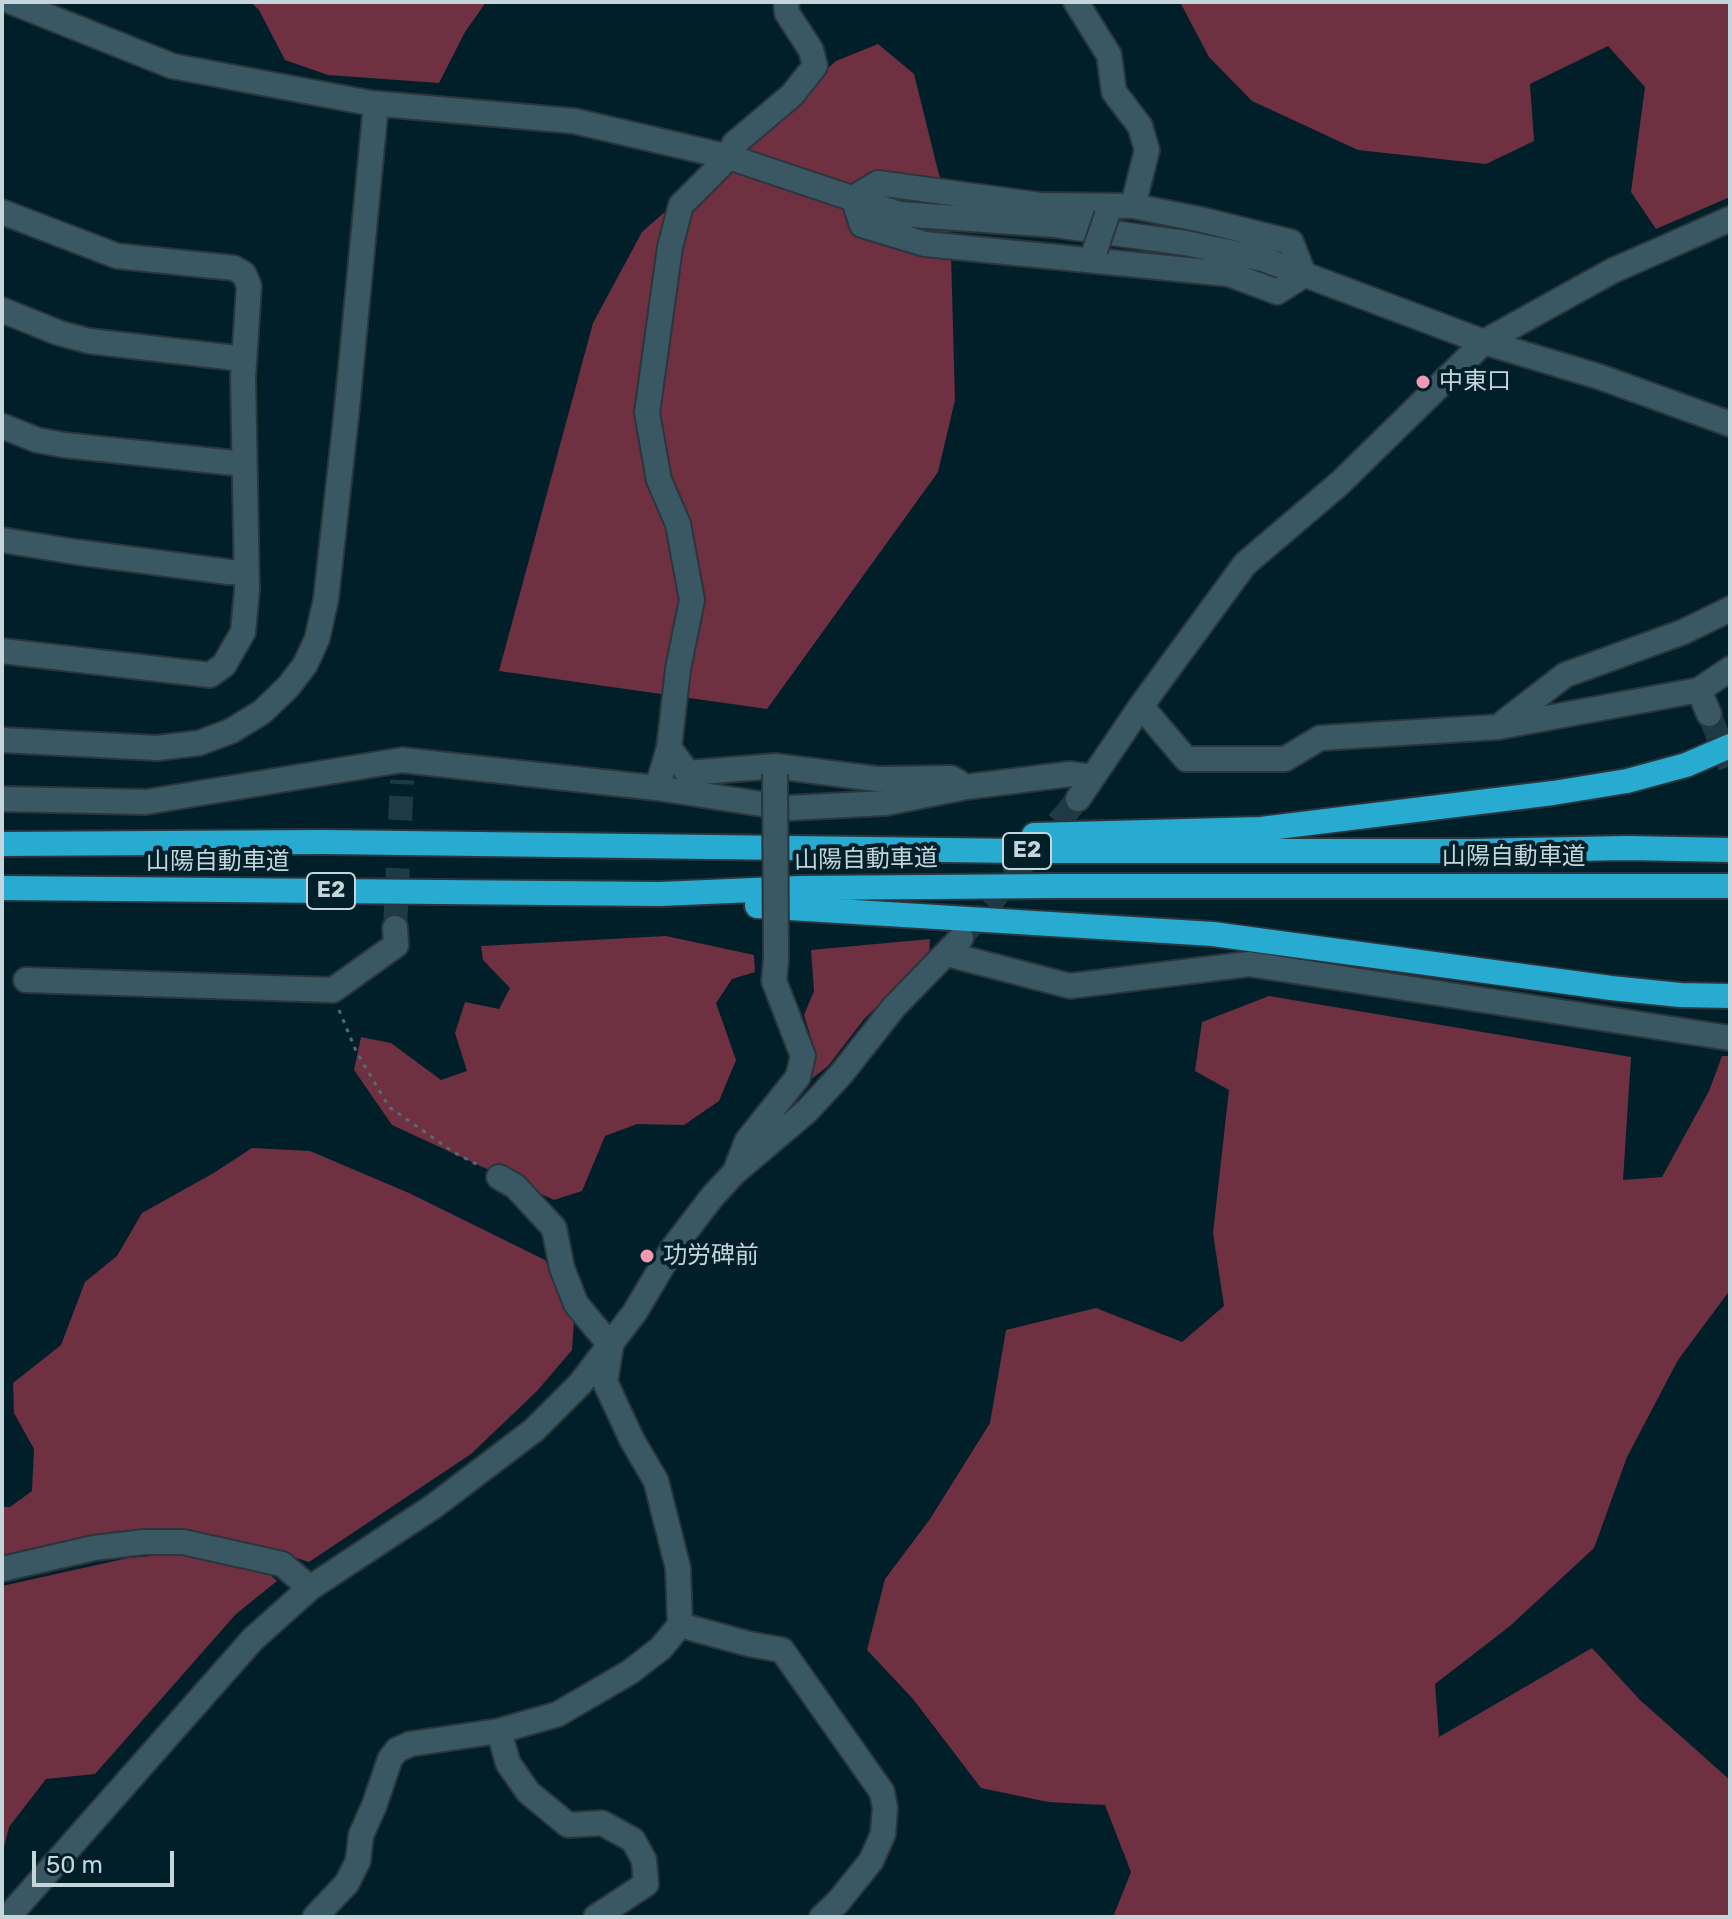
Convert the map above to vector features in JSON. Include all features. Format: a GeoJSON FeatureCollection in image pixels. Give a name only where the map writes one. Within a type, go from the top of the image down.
{"type":"FeatureCollection","features":[{"type":"Feature","properties":{"kind":"highway"},"geometry":{"type":"LineString","coordinates":[[324,842],[935,838],[1261,829],[1627,781],[1686,765],[1730,746]]}},
{"type":"Feature","properties":{"kind":"highway","name":"山陽自動車道"},"geometry":{"type":"LineString","coordinates":[[2,844],[324,842],[1021,851],[1730,850]]}},
{"type":"Feature","properties":{"kind":"highway","name":"山陽自動車道"},"geometry":{"type":"LineString","coordinates":[[2,888],[660,894],[800,888],[1056,886],[1730,886]]}},
{"type":"Feature","properties":{"kind":"highway"},"geometry":{"type":"LineString","coordinates":[[660,894],[747,905],[1213,934],[1611,988],[1730,996]]}},
{"type":"Feature","properties":{"kind":"street"},"geometry":{"type":"LineString","coordinates":[[12,2],[172,66],[376,104],[574,121],[729,157],[899,214],[1055,225],[1185,243],[1263,259],[1484,342],[1600,377],[1730,424]]}},
{"type":"Feature","properties":{"kind":"street"},"geometry":{"type":"LineString","coordinates":[[657,788],[669,748],[678,669],[692,600],[678,524],[659,480],[647,413],[670,247],[681,205],[729,157],[734,144],[792,95],[815,66],[811,50],[787,13],[786,2]]}},
{"type":"Feature","properties":{"kind":"street"},"geometry":{"type":"LineString","coordinates":[[1076,2],[1109,55],[1114,92],[1140,126],[1147,150],[1094,255]]}},
{"type":"Feature","properties":{"kind":"street"},"geometry":{"type":"LineString","coordinates":[[2,740],[157,748],[199,743],[231,731],[262,712],[305,665],[317,639],[326,599],[376,104]]}},
{"type":"Feature","properties":{"kind":"street"},"geometry":{"type":"LineString","coordinates":[[853,198],[878,183],[1040,205],[1117,209],[1203,220],[1291,242],[1304,275]]}},
{"type":"Feature","properties":{"kind":"street"},"geometry":{"type":"LineString","coordinates":[[853,198],[862,225],[925,244],[1094,255],[1229,274],[1277,292],[1304,275]]}},
{"type":"Feature","properties":{"kind":"street"},"geometry":{"type":"LineString","coordinates":[[2,651],[210,675],[224,665],[243,632],[246,572],[244,359],[249,286],[239,270],[117,256],[4,218]]}},
{"type":"Feature","properties":{"kind":"street"},"geometry":{"type":"LineString","coordinates":[[1078,799],[1141,706],[1245,564],[1340,483],[1484,342],[1612,271],[1730,219]]}},
{"type":"Feature","properties":{"kind":"street"},"geometry":{"type":"LineString","coordinates":[[2,310],[59,333],[89,341],[244,359]]}},
{"type":"Feature","properties":{"kind":"street"},"geometry":{"type":"LineString","coordinates":[[2,426],[37,440],[64,445],[244,464]]}},
{"type":"Feature","properties":{"kind":"street"},"geometry":{"type":"LineString","coordinates":[[2,540],[246,572]]}},
{"type":"Feature","properties":{"kind":"street"},"geometry":{"type":"LineString","coordinates":[[1498,727],[1565,675],[1683,632],[1730,609]]}},
{"type":"Feature","properties":{"kind":"street"},"geometry":{"type":"LineString","coordinates":[[1141,706],[1186,759],[1285,759],[1320,738],[1498,727],[1699,690],[1730,669]]}},
{"type":"Feature","properties":{"kind":"street"},"geometry":{"type":"LineString","coordinates":[[1699,690],[1709,714]]}},
{"type":"Feature","properties":{"kind":"street"},"geometry":{"type":"LineString","coordinates":[[669,748],[688,773],[775,770],[877,779],[951,778],[966,787]]}},
{"type":"Feature","properties":{"kind":"street"},"geometry":{"type":"LineString","coordinates":[[2,799],[146,802],[402,770],[657,788],[788,808],[886,803],[966,787],[1070,774],[1093,777]]}},
{"type":"Feature","properties":{"kind":"street"},"geometry":{"type":"LineString","coordinates":[[735,1172],[747,1141],[798,1077],[803,1056],[774,981],[775,770]]}},
{"type":"Feature","properties":{"kind":"street"},"geometry":{"type":"LineString","coordinates":[[26,980],[333,990],[396,945],[395,928]]}},
{"type":"Feature","properties":{"kind":"street"},"geometry":{"type":"LineString","coordinates":[[8,1917],[253,1639],[310,1588],[434,1506],[534,1430],[580,1384],[635,1312],[673,1248],[712,1197],[735,1172],[807,1111],[842,1073],[894,1007],[954,946],[1070,986],[1249,964],[1730,1038]]}},
{"type":"Feature","properties":{"kind":"street"},"geometry":{"type":"LineString","coordinates":[[315,1917],[347,1883],[358,1861],[361,1835],[390,1759],[397,1750],[410,1744],[499,1731],[558,1714],[630,1672],[661,1648],[680,1625],[678,1568],[656,1481],[632,1440],[605,1382],[611,1346],[576,1304],[562,1268],[554,1228],[515,1186],[499,1177]]}},
{"type":"Feature","properties":{"kind":"street"},"geometry":{"type":"LineString","coordinates":[[2,1569],[94,1548],[144,1542],[183,1542],[282,1564],[310,1588]]}},
{"type":"Feature","properties":{"kind":"street"},"geometry":{"type":"LineString","coordinates":[[680,1625],[782,1650],[882,1792],[885,1808],[883,1834],[871,1861],[822,1917]]}},
{"type":"Feature","properties":{"kind":"street"},"geometry":{"type":"LineString","coordinates":[[499,1731],[508,1763],[528,1792],[568,1825],[602,1823],[633,1840],[644,1860],[646,1884],[596,1917]]}},
{"type":"Feature","properties":{"kind":"path"},"geometry":{"type":"LineString","coordinates":[[333,990],[356,1051],[389,1107],[455,1153],[499,1177]]}},
{"type":"Feature","properties":{"kind":"shaded area"},"geometry":{"type":"Polygon","coordinates":[[[251,2],[486,2],[465,32],[439,83],[328,75],[285,60],[259,10],[251,2]]]}},
{"type":"Feature","properties":{"kind":"shaded area"},"geometry":{"type":"Polygon","coordinates":[[[1180,2],[1730,2],[1730,197],[1656,229],[1631,192],[1645,87],[1608,46],[1530,84],[1534,141],[1486,164],[1358,150],[1252,101],[1209,57],[1180,2]]]}},
{"type":"Feature","properties":{"kind":"shaded area"},"geometry":{"type":"Polygon","coordinates":[[[878,44],[914,74],[950,219],[955,400],[938,472],[767,709],[499,671],[593,323],[642,232],[836,61],[878,44]]]}},
{"type":"Feature","properties":{"kind":"shaded area"},"geometry":{"type":"Polygon","coordinates":[[[666,936],[754,955],[755,972],[732,979],[716,1003],[736,1060],[719,1101],[684,1125],[637,1124],[605,1136],[582,1191],[554,1200],[392,1125],[354,1070],[361,1037],[391,1043],[441,1080],[467,1071],[455,1033],[465,1002],[499,1009],[510,988],[483,960],[481,946],[666,936]]]}},
{"type":"Feature","properties":{"kind":"shaded area"},"geometry":{"type":"Polygon","coordinates":[[[930,939],[929,956],[865,1018],[828,1066],[810,1080],[815,1051],[804,1015],[814,991],[811,950],[930,939]]]}},
{"type":"Feature","properties":{"kind":"shaded area"},"geometry":{"type":"Polygon","coordinates":[[[1269,996],[1631,1057],[1623,1180],[1662,1177],[1709,1091],[1722,1056],[1730,1056],[1730,1290],[1678,1360],[1627,1457],[1594,1548],[1510,1626],[1435,1684],[1439,1737],[1592,1648],[1640,1700],[1730,1780],[1730,1917],[1113,1917],[1131,1872],[1105,1805],[1048,1802],[981,1788],[913,1699],[867,1650],[885,1579],[930,1519],[990,1423],[1006,1330],[1096,1308],[1182,1342],[1224,1306],[1213,1233],[1229,1090],[1195,1071],[1202,1022],[1269,996]]]}},
{"type":"Feature","properties":{"kind":"shaded area"},"geometry":{"type":"Polygon","coordinates":[[[252,1148],[310,1151],[409,1193],[545,1260],[574,1321],[572,1350],[537,1391],[471,1454],[309,1562],[276,1551],[111,1536],[2,1556],[2,1507],[10,1507],[32,1491],[34,1449],[14,1413],[13,1383],[61,1345],[85,1282],[117,1256],[142,1213],[252,1148]]]}},
{"type":"Feature","properties":{"kind":"shaded area"},"geometry":{"type":"Polygon","coordinates":[[[187,1553],[265,1570],[277,1581],[236,1614],[95,1774],[46,1779],[9,1827],[2,1855],[2,1586],[128,1558],[187,1553]]]}},
{"type":"Feature","properties":{"kind":"tunnel"},"geometry":{"type":"LineString","coordinates":[[1709,714],[1730,766]]}},
{"type":"Feature","properties":{"kind":"tunnel"},"geometry":{"type":"LineString","coordinates":[[395,928],[402,780]]}},
{"type":"Feature","properties":{"kind":"tunnel"},"geometry":{"type":"LineString","coordinates":[[965,933],[1078,799]]}},
{"type":"Feature","properties":{"kind":"place","name":"中東口"},"geometry":{"type":"Point","coordinates":[1423,382]}},
{"type":"Feature","properties":{"kind":"place","name":"功労碑前"},"geometry":{"type":"Point","coordinates":[647,1256]}}]}
